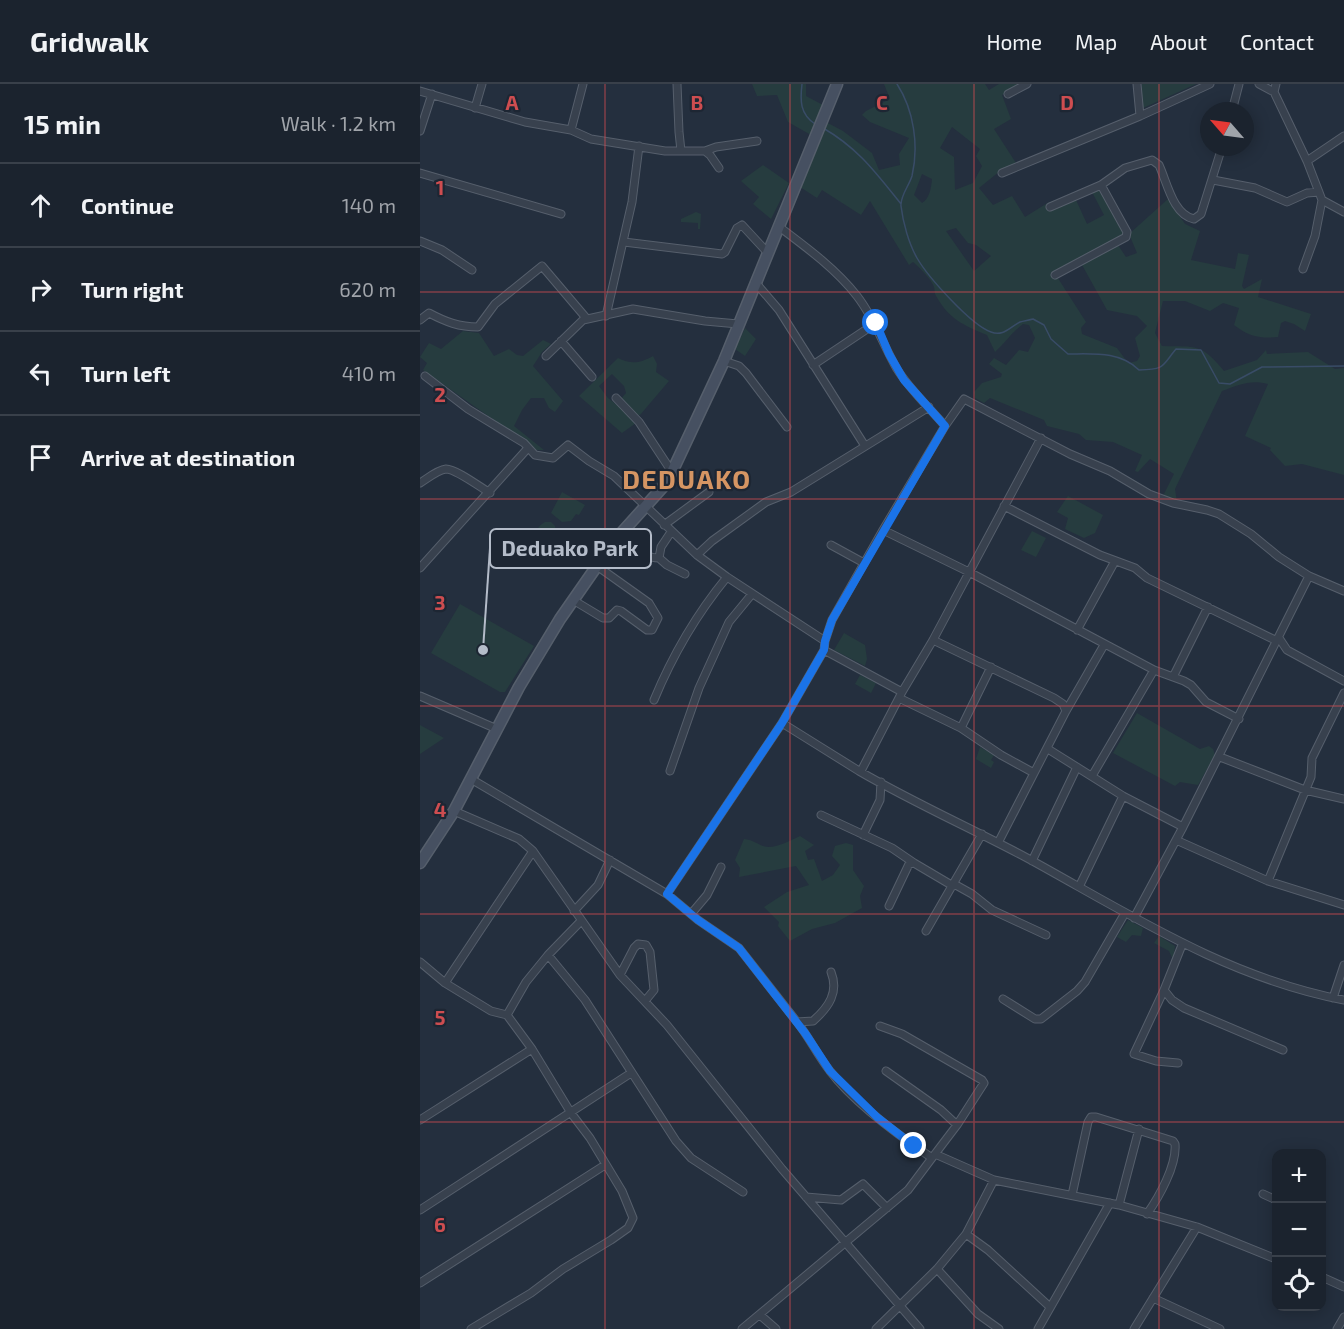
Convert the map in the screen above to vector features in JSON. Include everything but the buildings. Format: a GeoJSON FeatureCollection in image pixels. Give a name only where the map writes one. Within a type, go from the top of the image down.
{"type":"FeatureCollection","features":[{"type":"Feature","properties":{"kind":"street"},"geometry":{"type":"LineString","coordinates":[[475,108],[482,84]]}},
{"type":"Feature","properties":{"kind":"street"},"geometry":{"type":"LineString","coordinates":[[571,130],[583,84]]}},
{"type":"Feature","properties":{"kind":"street"},"geometry":{"type":"LineString","coordinates":[[677,84],[681,151]]}},
{"type":"Feature","properties":{"kind":"street"},"geometry":{"type":"LineString","coordinates":[[420,863],[454,811],[537,656],[573,600],[626,527],[647,506],[672,472],[724,361],[837,84]]}},
{"type":"Feature","properties":{"kind":"street"},"geometry":{"type":"LineString","coordinates":[[1008,94],[1026,84]]}},
{"type":"Feature","properties":{"kind":"street"},"geometry":{"type":"LineString","coordinates":[[1137,84],[1140,116]]}},
{"type":"Feature","properties":{"kind":"street"},"geometry":{"type":"LineString","coordinates":[[1002,173],[1140,116],[1210,84]]}},
{"type":"Feature","properties":{"kind":"street"},"geometry":{"type":"LineString","coordinates":[[1234,102],[1239,84]]}},
{"type":"Feature","properties":{"kind":"street"},"geometry":{"type":"LineString","coordinates":[[1259,84],[1275,88],[1321,196],[1315,236],[1303,269]]}},
{"type":"Feature","properties":{"kind":"street"},"geometry":{"type":"LineString","coordinates":[[420,91],[525,122],[571,130],[591,139],[681,151],[705,151],[716,147],[757,141]]}},
{"type":"Feature","properties":{"kind":"street"},"geometry":{"type":"LineString","coordinates":[[420,131],[432,94]]}},
{"type":"Feature","properties":{"kind":"street"},"geometry":{"type":"LineString","coordinates":[[1307,161],[1343,139]]}},
{"type":"Feature","properties":{"kind":"street"},"geometry":{"type":"LineString","coordinates":[[606,315],[632,202],[639,146]]}},
{"type":"Feature","properties":{"kind":"street"},"geometry":{"type":"LineString","coordinates":[[705,151],[719,168]]}},
{"type":"Feature","properties":{"kind":"street"},"geometry":{"type":"LineString","coordinates":[[1050,207],[1101,185],[1125,168],[1155,161],[1159,165],[1178,209],[1187,218],[1194,219],[1201,214],[1220,156]]}},
{"type":"Feature","properties":{"kind":"street"},"geometry":{"type":"LineString","coordinates":[[420,173],[561,214]]}},
{"type":"Feature","properties":{"kind":"street"},"geometry":{"type":"LineString","coordinates":[[1213,180],[1255,188],[1287,201],[1307,193],[1321,196],[1344,212]]}},
{"type":"Feature","properties":{"kind":"street"},"geometry":{"type":"LineString","coordinates":[[1055,275],[1126,237],[1127,232],[1101,185]]}},
{"type":"Feature","properties":{"kind":"street"},"geometry":{"type":"LineString","coordinates":[[624,242],[722,254],[741,225],[768,252]]}},
{"type":"Feature","properties":{"kind":"street"},"geometry":{"type":"LineString","coordinates":[[778,226],[837,274],[857,295],[876,323],[889,354],[904,380],[945,426]]}},
{"type":"Feature","properties":{"kind":"street"},"geometry":{"type":"LineString","coordinates":[[420,241],[448,254],[472,270]]}},
{"type":"Feature","properties":{"kind":"street"},"geometry":{"type":"LineString","coordinates":[[420,320],[429,314],[462,327],[478,327],[495,304],[542,266],[587,319]]}},
{"type":"Feature","properties":{"kind":"street"},"geometry":{"type":"LineString","coordinates":[[755,282],[774,303],[865,446]]}},
{"type":"Feature","properties":{"kind":"street"},"geometry":{"type":"LineString","coordinates":[[546,356],[581,322],[633,309],[738,324]]}},
{"type":"Feature","properties":{"kind":"street"},"geometry":{"type":"LineString","coordinates":[[813,365],[876,323]]}},
{"type":"Feature","properties":{"kind":"street"},"geometry":{"type":"LineString","coordinates":[[561,341],[592,377]]}},
{"type":"Feature","properties":{"kind":"street"},"geometry":{"type":"LineString","coordinates":[[724,361],[743,369],[787,427]]}},
{"type":"Feature","properties":{"kind":"street"},"geometry":{"type":"LineString","coordinates":[[425,376],[468,409],[520,440],[537,456],[554,458],[566,446],[570,446],[589,461],[608,471],[697,555],[825,641]]}},
{"type":"Feature","properties":{"kind":"street"},"geometry":{"type":"LineString","coordinates":[[616,398],[635,417],[672,472]]}},
{"type":"Feature","properties":{"kind":"street"},"geometry":{"type":"LineString","coordinates":[[667,894],[782,723],[824,650],[832,620],[864,563],[945,426],[960,402],[966,399],[1070,454],[1110,471],[1160,499],[1219,514],[1309,576],[1344,591]]}},
{"type":"Feature","properties":{"kind":"street"},"geometry":{"type":"LineString","coordinates":[[697,555],[711,540],[766,502],[792,492],[929,407]]}},
{"type":"Feature","properties":{"kind":"street"},"geometry":{"type":"LineString","coordinates":[[861,771],[1041,438]]}},
{"type":"Feature","properties":{"kind":"street"},"geometry":{"type":"LineString","coordinates":[[420,568],[490,493],[528,448]]}},
{"type":"Feature","properties":{"kind":"street"},"geometry":{"type":"LineString","coordinates":[[420,483],[447,469],[490,493]]}},
{"type":"Feature","properties":{"kind":"street"},"geometry":{"type":"LineString","coordinates":[[664,525],[709,492]]}},
{"type":"Feature","properties":{"kind":"street"},"geometry":{"type":"LineString","coordinates":[[1004,506],[1100,555],[1135,568],[1147,578],[1278,639],[1287,650],[1344,681]]}},
{"type":"Feature","properties":{"kind":"street"},"geometry":{"type":"LineString","coordinates":[[883,530],[969,572],[1154,670],[1174,675],[1191,685],[1206,702],[1239,719]]}},
{"type":"Feature","properties":{"kind":"street"},"geometry":{"type":"LineString","coordinates":[[659,558],[661,547],[671,532]]}},
{"type":"Feature","properties":{"kind":"street"},"geometry":{"type":"LineString","coordinates":[[831,545],[864,563]]}},
{"type":"Feature","properties":{"kind":"street"},"geometry":{"type":"LineString","coordinates":[[640,548],[645,555],[659,558],[685,574]]}},
{"type":"Feature","properties":{"kind":"street"},"geometry":{"type":"LineString","coordinates":[[1077,630],[1114,561]]}},
{"type":"Feature","properties":{"kind":"street"},"geometry":{"type":"LineString","coordinates":[[573,600],[603,618],[609,618],[617,610],[647,630],[655,627],[658,618],[649,603],[597,566]]}},
{"type":"Feature","properties":{"kind":"street"},"geometry":{"type":"LineString","coordinates":[[1134,918],[1239,719],[1309,576]]}},
{"type":"Feature","properties":{"kind":"street"},"geometry":{"type":"LineString","coordinates":[[654,700],[693,620],[727,577]]}},
{"type":"Feature","properties":{"kind":"street"},"geometry":{"type":"LineString","coordinates":[[670,771],[699,688],[729,622],[752,594]]}},
{"type":"Feature","properties":{"kind":"street"},"geometry":{"type":"LineString","coordinates":[[1174,675],[1208,607]]}},
{"type":"Feature","properties":{"kind":"street"},"geometry":{"type":"LineString","coordinates":[[933,640],[1054,698],[1063,704],[1066,711]]}},
{"type":"Feature","properties":{"kind":"street"},"geometry":{"type":"LineString","coordinates":[[998,843],[1066,711],[1104,645]]}},
{"type":"Feature","properties":{"kind":"street"},"geometry":{"type":"LineString","coordinates":[[824,650],[961,728],[1001,755],[1034,773]]}},
{"type":"Feature","properties":{"kind":"street"},"geometry":{"type":"LineString","coordinates":[[1271,654],[1287,650]]}},
{"type":"Feature","properties":{"kind":"street"},"geometry":{"type":"LineString","coordinates":[[961,728],[991,667]]}},
{"type":"Feature","properties":{"kind":"street"},"geometry":{"type":"LineString","coordinates":[[1092,776],[1154,670]]}},
{"type":"Feature","properties":{"kind":"street"},"geometry":{"type":"LineString","coordinates":[[1268,881],[1311,777],[1312,758],[1344,693]]}},
{"type":"Feature","properties":{"kind":"street"},"geometry":{"type":"LineString","coordinates":[[420,696],[497,729]]}},
{"type":"Feature","properties":{"kind":"street"},"geometry":{"type":"LineString","coordinates":[[782,723],[861,771],[1032,861],[1182,945],[1267,979],[1344,1000]]}},
{"type":"Feature","properties":{"kind":"street"},"geometry":{"type":"LineString","coordinates":[[1048,749],[1123,796],[1183,827]]}},
{"type":"Feature","properties":{"kind":"street"},"geometry":{"type":"LineString","coordinates":[[1220,756],[1305,790],[1344,799]]}},
{"type":"Feature","properties":{"kind":"street"},"geometry":{"type":"LineString","coordinates":[[1032,861],[1077,767]]}},
{"type":"Feature","properties":{"kind":"street"},"geometry":{"type":"LineString","coordinates":[[471,779],[667,894],[739,948],[842,1084],[878,1118],[933,1156],[994,1180],[1119,1205],[1197,1227],[1272,1257]]}},
{"type":"Feature","properties":{"kind":"street"},"geometry":{"type":"LineString","coordinates":[[863,835],[880,800],[881,782]]}},
{"type":"Feature","properties":{"kind":"street"},"geometry":{"type":"LineString","coordinates":[[1079,887],[1123,796]]}},
{"type":"Feature","properties":{"kind":"street"},"geometry":{"type":"LineString","coordinates":[[454,811],[519,839],[533,851],[580,921],[621,975],[667,1025],[806,1197],[920,1329]]}},
{"type":"Feature","properties":{"kind":"street"},"geometry":{"type":"LineString","coordinates":[[821,815],[892,848],[914,863],[972,894],[992,910],[1046,935]]}},
{"type":"Feature","properties":{"kind":"street"},"geometry":{"type":"LineString","coordinates":[[926,931],[982,834]]}},
{"type":"Feature","properties":{"kind":"street"},"geometry":{"type":"LineString","coordinates":[[1176,840],[1268,881],[1344,905]]}},
{"type":"Feature","properties":{"kind":"street"},"geometry":{"type":"LineString","coordinates":[[446,983],[533,851]]}},
{"type":"Feature","properties":{"kind":"street"},"geometry":{"type":"LineString","coordinates":[[574,911],[598,885],[610,860]]}},
{"type":"Feature","properties":{"kind":"street"},"geometry":{"type":"LineString","coordinates":[[888,906],[906,868],[909,864],[914,863]]}},
{"type":"Feature","properties":{"kind":"street"},"geometry":{"type":"LineString","coordinates":[[691,914],[706,895],[721,867]]}},
{"type":"Feature","properties":{"kind":"street"},"geometry":{"type":"LineString","coordinates":[[1003,999],[1035,1019],[1041,1019],[1085,982],[1125,913]]}},
{"type":"Feature","properties":{"kind":"street"},"geometry":{"type":"LineString","coordinates":[[507,1015],[526,982],[580,921]]}},
{"type":"Feature","properties":{"kind":"street"},"geometry":{"type":"LineString","coordinates":[[621,975],[634,948],[638,944],[646,945],[650,952],[654,990],[645,1001]]}},
{"type":"Feature","properties":{"kind":"street"},"geometry":{"type":"LineString","coordinates":[[1178,1064],[1134,1054],[1182,945]]}},
{"type":"Feature","properties":{"kind":"street"},"geometry":{"type":"LineString","coordinates":[[548,955],[585,1000],[676,1141],[691,1158],[743,1192]]}},
{"type":"Feature","properties":{"kind":"street"},"geometry":{"type":"LineString","coordinates":[[420,962],[446,983],[491,1011],[507,1015],[590,1138],[622,1191],[633,1218],[630,1226],[611,1240],[471,1329]]}},
{"type":"Feature","properties":{"kind":"street"},"geometry":{"type":"LineString","coordinates":[[1333,998],[1344,965]]}},
{"type":"Feature","properties":{"kind":"street"},"geometry":{"type":"LineString","coordinates":[[796,1022],[813,1022],[826,1005],[835,991],[835,982],[831,972]]}},
{"type":"Feature","properties":{"kind":"street"},"geometry":{"type":"LineString","coordinates":[[1164,990],[1172,1000],[1184,1008],[1283,1050]]}},
{"type":"Feature","properties":{"kind":"street"},"geometry":{"type":"LineString","coordinates":[[742,1329],[908,1190],[957,1125],[982,1086],[982,1080],[902,1034],[880,1026]]}},
{"type":"Feature","properties":{"kind":"street"},"geometry":{"type":"LineString","coordinates":[[420,1120],[532,1049]]}},
{"type":"Feature","properties":{"kind":"street"},"geometry":{"type":"LineString","coordinates":[[886,1071],[941,1110],[957,1125]]}},
{"type":"Feature","properties":{"kind":"street"},"geometry":{"type":"LineString","coordinates":[[420,1210],[631,1073]]}},
{"type":"Feature","properties":{"kind":"street"},"geometry":{"type":"LineString","coordinates":[[1072,1195],[1089,1119],[1096,1117],[1173,1141],[1176,1147],[1164,1187],[1147,1214]]}},
{"type":"Feature","properties":{"kind":"street"},"geometry":{"type":"LineString","coordinates":[[1119,1205],[1139,1130]]}},
{"type":"Feature","properties":{"kind":"street"},"geometry":{"type":"LineString","coordinates":[[420,1283],[605,1165]]}},
{"type":"Feature","properties":{"kind":"street"},"geometry":{"type":"LineString","coordinates":[[876,1329],[937,1269],[966,1234],[994,1180]]}},
{"type":"Feature","properties":{"kind":"street"},"geometry":{"type":"LineString","coordinates":[[806,1197],[841,1200],[863,1184],[886,1208]]}},
{"type":"Feature","properties":{"kind":"street"},"geometry":{"type":"LineString","coordinates":[[1263,1194],[1272,1198]]}},
{"type":"Feature","properties":{"kind":"street"},"geometry":{"type":"LineString","coordinates":[[1038,1329],[1110,1203]]}},
{"type":"Feature","properties":{"kind":"street"},"geometry":{"type":"LineString","coordinates":[[1134,1329],[1197,1227]]}},
{"type":"Feature","properties":{"kind":"street"},"geometry":{"type":"LineString","coordinates":[[966,1234],[988,1250],[1050,1307]]}},
{"type":"Feature","properties":{"kind":"street"},"geometry":{"type":"LineString","coordinates":[[937,1269],[978,1314],[999,1329]]}},
{"type":"Feature","properties":{"kind":"street"},"geometry":{"type":"LineString","coordinates":[[1326,1279],[1344,1287]]}},
{"type":"Feature","properties":{"kind":"street"},"geometry":{"type":"LineString","coordinates":[[1153,1298],[1220,1329]]}},
{"type":"Feature","properties":{"kind":"street"},"geometry":{"type":"LineString","coordinates":[[760,1315],[776,1329]]}},
{"type":"Feature","properties":{"kind":"street"},"geometry":{"type":"LineString","coordinates":[[1337,1329],[1344,1317]]}},
{"type":"Feature","properties":{"kind":"green space"},"geometry":{"type":"Polygon","coordinates":[[[752,84],[806,84],[806,96],[823,105],[811,135],[788,122],[777,95],[757,96],[752,84]]]}},
{"type":"Feature","properties":{"kind":"green space"},"geometry":{"type":"Polygon","coordinates":[[[884,84],[985,84],[989,90],[999,84],[1021,84],[1002,95],[1011,119],[994,129],[1016,163],[1000,171],[979,188],[993,205],[1012,196],[1025,217],[1049,202],[1076,200],[1087,224],[1104,215],[1092,192],[1098,189],[1124,232],[1123,236],[1054,272],[1086,322],[1081,328],[1082,334],[1117,348],[1128,363],[1137,361],[1140,356],[1135,338],[1147,326],[1137,316],[1107,310],[1081,263],[1118,245],[1126,257],[1137,253],[1129,234],[1168,199],[1185,224],[1200,231],[1191,260],[1235,269],[1238,253],[1249,255],[1242,286],[1244,289],[1262,279],[1258,297],[1311,314],[1305,331],[1285,321],[1281,323],[1278,337],[1254,336],[1234,325],[1239,308],[1223,303],[1210,311],[1185,301],[1163,301],[1155,333],[1162,346],[1197,348],[1210,355],[1224,371],[1257,360],[1266,350],[1267,354],[1308,352],[1335,369],[1344,368],[1344,475],[1302,464],[1285,466],[1270,450],[1271,448],[1245,436],[1268,384],[1245,383],[1222,391],[1175,489],[1177,502],[1162,498],[1174,474],[1150,459],[1138,472],[1135,471],[1142,455],[1113,442],[1086,440],[1079,434],[1047,426],[1044,420],[990,398],[984,403],[975,398],[974,392],[982,383],[1001,377],[1002,374],[989,364],[994,358],[1006,365],[1019,350],[1028,352],[1035,338],[1029,325],[1023,324],[995,352],[987,335],[952,316],[941,304],[935,295],[933,284],[913,262],[909,265],[870,201],[861,215],[822,190],[817,198],[800,187],[826,122],[843,131],[872,153],[879,170],[900,165],[899,154],[909,138],[870,122],[862,115],[890,99],[884,84]],[[952,127],[940,148],[954,157],[955,190],[973,183],[982,166],[976,156],[980,149],[952,127]],[[922,174],[914,195],[922,203],[925,201],[930,192],[932,179],[922,174]],[[956,228],[946,231],[974,271],[991,256],[976,245],[968,243],[956,228]]]}},
{"type":"Feature","properties":{"kind":"green space"},"geometry":{"type":"Polygon","coordinates":[[[1142,84],[1196,84],[1141,109],[1142,84]]]}},
{"type":"Feature","properties":{"kind":"green space"},"geometry":{"type":"Polygon","coordinates":[[[763,165],[789,183],[771,219],[753,204],[759,197],[741,181],[763,165]]]}},
{"type":"Feature","properties":{"kind":"green space"},"geometry":{"type":"Polygon","coordinates":[[[696,212],[701,214],[700,229],[698,229],[698,223],[681,222],[681,219],[696,212]]]}},
{"type":"Feature","properties":{"kind":"green space"},"geometry":{"type":"Polygon","coordinates":[[[745,328],[756,339],[745,356],[735,349],[745,328]]]}},
{"type":"Feature","properties":{"kind":"green space"},"geometry":{"type":"Polygon","coordinates":[[[463,331],[479,333],[494,356],[509,349],[523,356],[543,340],[551,344],[542,352],[533,366],[563,401],[555,412],[549,408],[544,398],[531,398],[514,426],[544,450],[536,450],[423,370],[427,363],[420,357],[429,343],[441,349],[463,331]]]}},
{"type":"Feature","properties":{"kind":"green space"},"geometry":{"type":"Polygon","coordinates":[[[653,356],[657,364],[656,372],[669,381],[640,415],[634,414],[620,400],[626,393],[624,386],[612,374],[599,386],[608,398],[635,419],[636,423],[622,433],[579,396],[618,358],[636,362],[653,356]]]}},
{"type":"Feature","properties":{"kind":"green space"},"geometry":{"type":"Polygon","coordinates":[[[562,492],[585,505],[579,515],[576,514],[571,521],[562,522],[551,513],[562,492]]]}},
{"type":"Feature","properties":{"kind":"green space"},"geometry":{"type":"Polygon","coordinates":[[[1068,496],[1103,515],[1095,533],[1084,538],[1065,529],[1068,518],[1057,512],[1068,496]]]}},
{"type":"Feature","properties":{"kind":"green space"},"geometry":{"type":"Polygon","coordinates":[[[545,522],[551,522],[555,526],[556,535],[550,545],[546,546],[536,538],[538,529],[545,522]]]}},
{"type":"Feature","properties":{"kind":"green space"},"geometry":{"type":"Polygon","coordinates":[[[1032,531],[1046,538],[1036,557],[1021,550],[1032,531]]]}},
{"type":"Feature","properties":{"kind":"green space"},"geometry":{"type":"Polygon","coordinates":[[[460,604],[534,646],[505,692],[500,692],[431,653],[460,604]]]}},
{"type":"Feature","properties":{"kind":"green space"},"geometry":{"type":"Polygon","coordinates":[[[844,633],[865,645],[867,659],[865,666],[834,650],[844,633]]]}},
{"type":"Feature","properties":{"kind":"green space"},"geometry":{"type":"Polygon","coordinates":[[[860,675],[876,683],[871,693],[855,684],[860,675]]]}},
{"type":"Feature","properties":{"kind":"green space"},"geometry":{"type":"Polygon","coordinates":[[[1137,713],[1200,749],[1209,746],[1213,749],[1215,755],[1198,785],[1180,782],[1175,786],[1113,753],[1137,713]]]}},
{"type":"Feature","properties":{"kind":"green space"},"geometry":{"type":"Polygon","coordinates":[[[420,725],[444,738],[420,754],[420,725]]]}},
{"type":"Feature","properties":{"kind":"green space"},"geometry":{"type":"Polygon","coordinates":[[[980,747],[994,755],[991,768],[976,759],[980,747]]]}},
{"type":"Feature","properties":{"kind":"green space"},"geometry":{"type":"Polygon","coordinates":[[[800,836],[814,845],[805,851],[808,860],[814,859],[822,881],[833,875],[840,865],[832,856],[835,846],[846,843],[853,845],[853,870],[864,886],[860,896],[862,908],[835,923],[812,929],[790,941],[778,926],[779,922],[764,907],[787,892],[809,885],[796,866],[739,877],[740,868],[735,860],[744,839],[772,847],[800,836]]]}},
{"type":"Feature","properties":{"kind":"green space"},"geometry":{"type":"Polygon","coordinates":[[[1128,920],[1143,928],[1141,936],[1132,935],[1126,942],[1117,937],[1128,920]]]}},
{"type":"Feature","properties":{"kind":"green space"},"geometry":{"type":"Polygon","coordinates":[[[1159,936],[1175,946],[1173,960],[1169,951],[1154,943],[1159,936]]]}},
{"type":"Feature","properties":{"kind":"waterway"},"geometry":{"type":"LineString","coordinates":[[802,84],[802,107],[806,116],[815,124]]}},
{"type":"Feature","properties":{"kind":"waterway"},"geometry":{"type":"LineString","coordinates":[[897,84],[908,105],[914,128],[915,153],[912,176],[901,202],[909,240],[917,258],[930,277],[962,311],[983,328],[999,333],[1020,322],[1033,319],[1044,325],[1051,339],[1068,354],[1115,357],[1123,359],[1139,370],[1159,368],[1176,349],[1201,350],[1219,383],[1230,384],[1262,367],[1344,366]]}},
{"type":"Feature","properties":{"kind":"waterway"},"geometry":{"type":"LineString","coordinates":[[823,128],[856,153],[901,204]]}},
{"type":"Feature","properties":{"kind":"place","name":"Deduako Park"},"geometry":{"type":"Point","coordinates":[483,650]}},
{"type":"Feature","properties":{"kind":"district","name":"DEDUAKO"},"geometry":{"type":"Point","coordinates":[687,478]}},
{"type":"Feature","properties":{"kind":"route"},"geometry":{"type":"LineString","coordinates":[[876,323],[889,354],[904,380],[945,426],[832,620],[824,650],[782,723],[667,894],[698,920],[739,948],[805,1033],[830,1071],[878,1118],[914,1146]]}}]}
